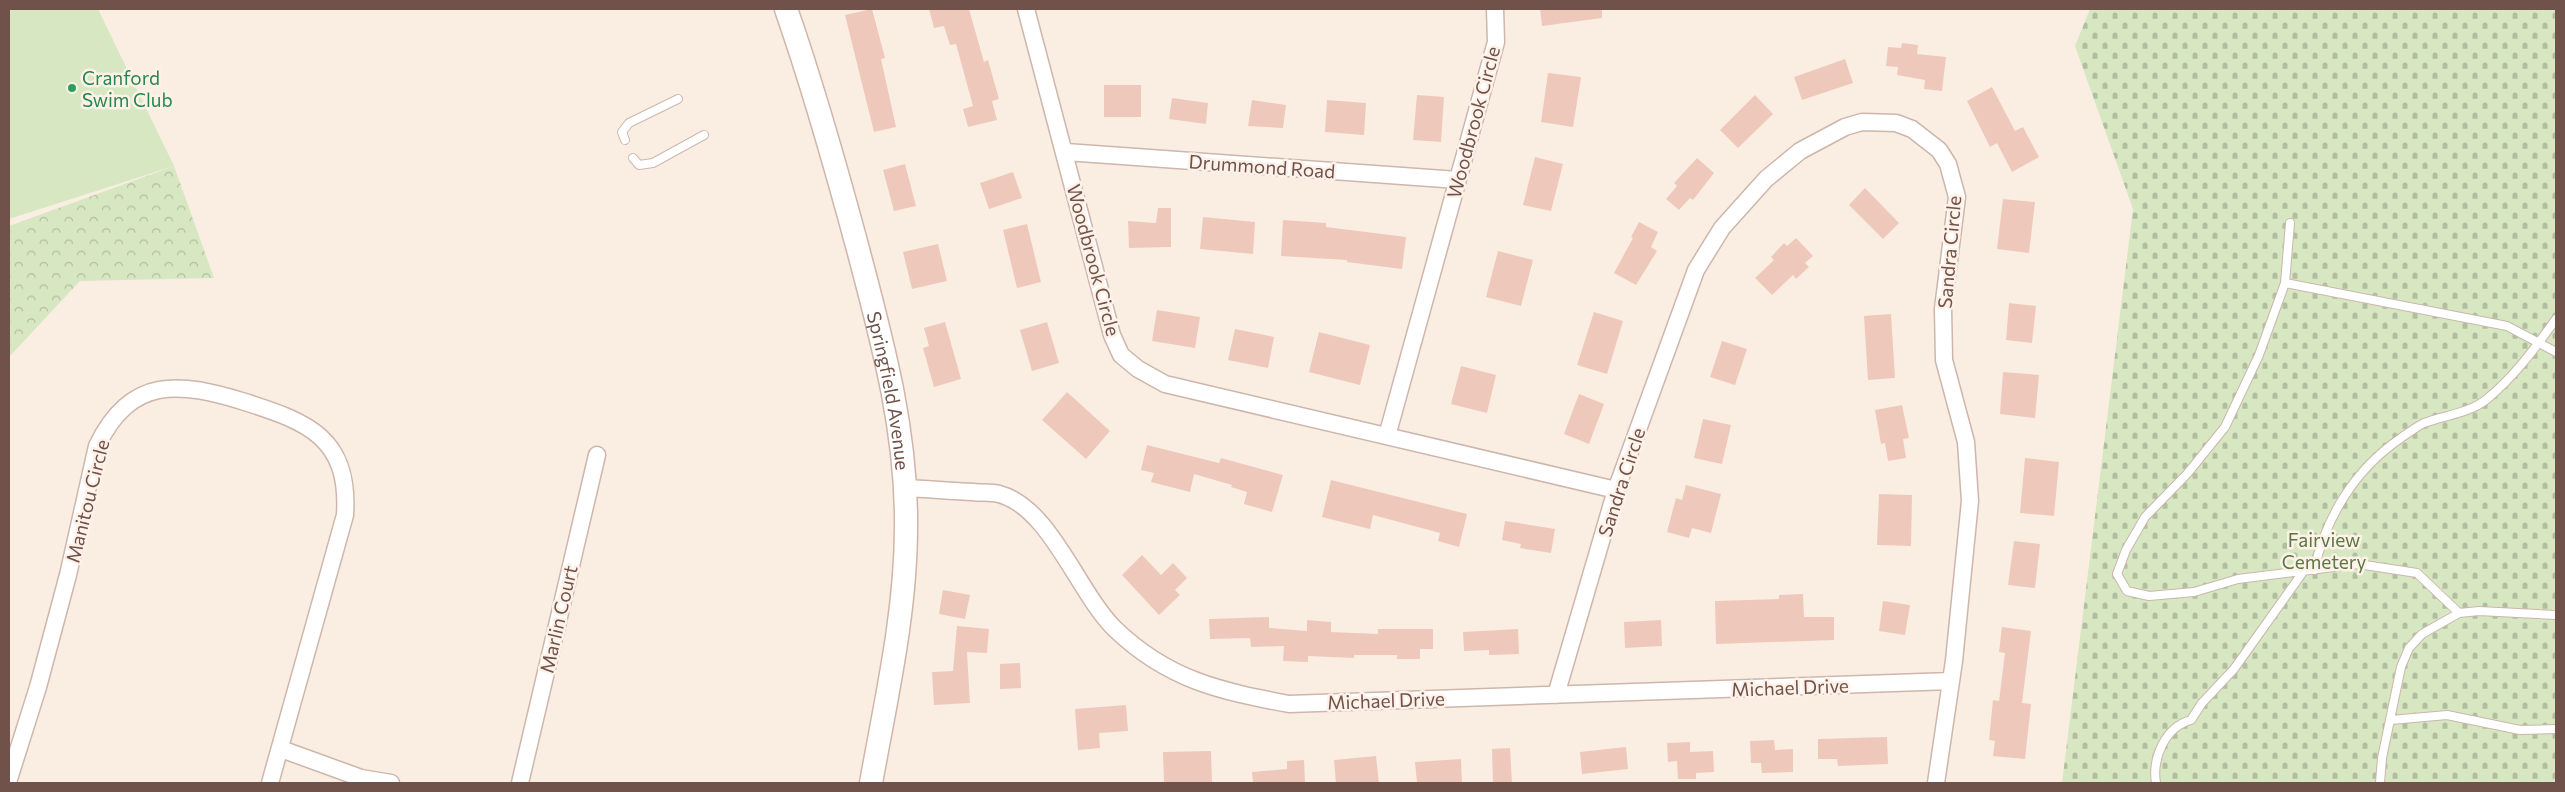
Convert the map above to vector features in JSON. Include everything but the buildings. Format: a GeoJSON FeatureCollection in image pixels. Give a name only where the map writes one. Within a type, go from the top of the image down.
{"type":"FeatureCollection","features":[{"type":"Feature","properties":{"kind":"main road","name":"Springfield Avenue"},"geometry":{"type":"LineString","coordinates":[[786,9],[840,184],[884,346],[900,433],[905,488],[905,565],[898,626],[871,783]]}},
{"type":"Feature","properties":{"kind":"street","name":"Woodbrook Circle"},"geometry":{"type":"LineString","coordinates":[[1026,9],[1066,152],[1112,336],[1121,355],[1138,369],[1165,384],[1616,490]]}},
{"type":"Feature","properties":{"kind":"street","name":"Woodbrook Circle"},"geometry":{"type":"LineString","coordinates":[[1387,436],[1496,42],[1495,9]]}},
{"type":"Feature","properties":{"kind":"street","name":"Sandra Circle"},"geometry":{"type":"LineString","coordinates":[[1556,695],[1616,490],[1696,270],[1722,228],[1766,179],[1800,151],[1845,127],[1862,122],[1887,122],[1912,129],[1938,150],[1951,172],[1958,197],[1943,309],[1944,360],[1966,442],[1970,501],[1951,682],[1936,783]]}},
{"type":"Feature","properties":{"kind":"street","name":"Drummond Road"},"geometry":{"type":"LineString","coordinates":[[1066,152],[1458,180]]}},
{"type":"Feature","properties":{"kind":"street","name":"Manitou Circle"},"geometry":{"type":"LineString","coordinates":[[9,779],[38,687],[68,575],[97,446],[105,429],[117,414],[131,402],[166,388],[184,386],[216,393],[299,421],[315,432],[328,445],[337,460],[344,478],[346,496],[345,515],[282,749],[270,783]]}},
{"type":"Feature","properties":{"kind":"street","name":"Marlin Court"},"geometry":{"type":"LineString","coordinates":[[520,783],[596,455]]}},
{"type":"Feature","properties":{"kind":"street","name":"Michael Drive"},"geometry":{"type":"LineString","coordinates":[[905,488],[1000,494],[1025,508],[1043,524],[1087,596],[1115,629],[1146,653],[1185,678],[1231,693],[1289,704],[1951,682]]}},
{"type":"Feature","properties":{"kind":"street"},"geometry":{"type":"LineString","coordinates":[[282,749],[361,778],[391,783]]}},
{"type":"Feature","properties":{"kind":"lane"},"geometry":{"type":"LineString","coordinates":[[625,140],[622,132],[629,122],[678,99]]}},
{"type":"Feature","properties":{"kind":"lane"},"geometry":{"type":"LineString","coordinates":[[633,158],[639,165],[653,162],[704,135]]}},
{"type":"Feature","properties":{"kind":"lane"},"geometry":{"type":"LineString","coordinates":[[2290,223],[2285,283],[2259,354],[2225,427],[2187,474],[2146,517],[2126,550],[2117,574],[2127,591],[2149,596],[2194,592],[2238,579],[2358,564],[2417,573],[2459,613]]}},
{"type":"Feature","properties":{"kind":"lane"},"geometry":{"type":"LineString","coordinates":[[2285,283],[2507,326],[2556,352]]}},
{"type":"Feature","properties":{"kind":"lane"},"geometry":{"type":"LineString","coordinates":[[2314,570],[2321,540],[2336,510],[2360,473],[2391,444],[2422,424],[2465,412],[2486,399],[2539,342],[2556,319]]}},
{"type":"Feature","properties":{"kind":"lane"},"geometry":{"type":"LineString","coordinates":[[2156,783],[2155,764],[2170,733],[2181,723],[2191,720],[2202,703],[2234,669],[2303,572]]}},
{"type":"Feature","properties":{"kind":"lane"},"geometry":{"type":"LineString","coordinates":[[2380,783],[2382,758],[2401,667],[2409,648],[2422,634],[2459,613],[2479,611],[2556,615]]}},
{"type":"Feature","properties":{"kind":"lane"},"geometry":{"type":"LineString","coordinates":[[2391,720],[2447,715],[2520,730],[2556,729]]}},
{"type":"Feature","properties":{"kind":"green space","name":"Cranford Swim Club"},"geometry":{"type":"Polygon","coordinates":[[[9,9],[98,9],[174,166],[9,219],[9,9]]]}},
{"type":"Feature","properties":{"kind":"green space","name":"Fairview Cemetery"},"geometry":{"type":"Polygon","coordinates":[[[2090,9],[2556,9],[2556,783],[2062,783],[2133,209],[2075,46],[2090,9]]]}},
{"type":"Feature","properties":{"kind":"green space"},"geometry":{"type":"Polygon","coordinates":[[[174,166],[214,278],[80,281],[9,357],[9,226],[174,166]]]}},
{"type":"Feature","properties":{"kind":"place","name":"Cranford Swim Club"},"geometry":{"type":"Point","coordinates":[72,88]}}]}
